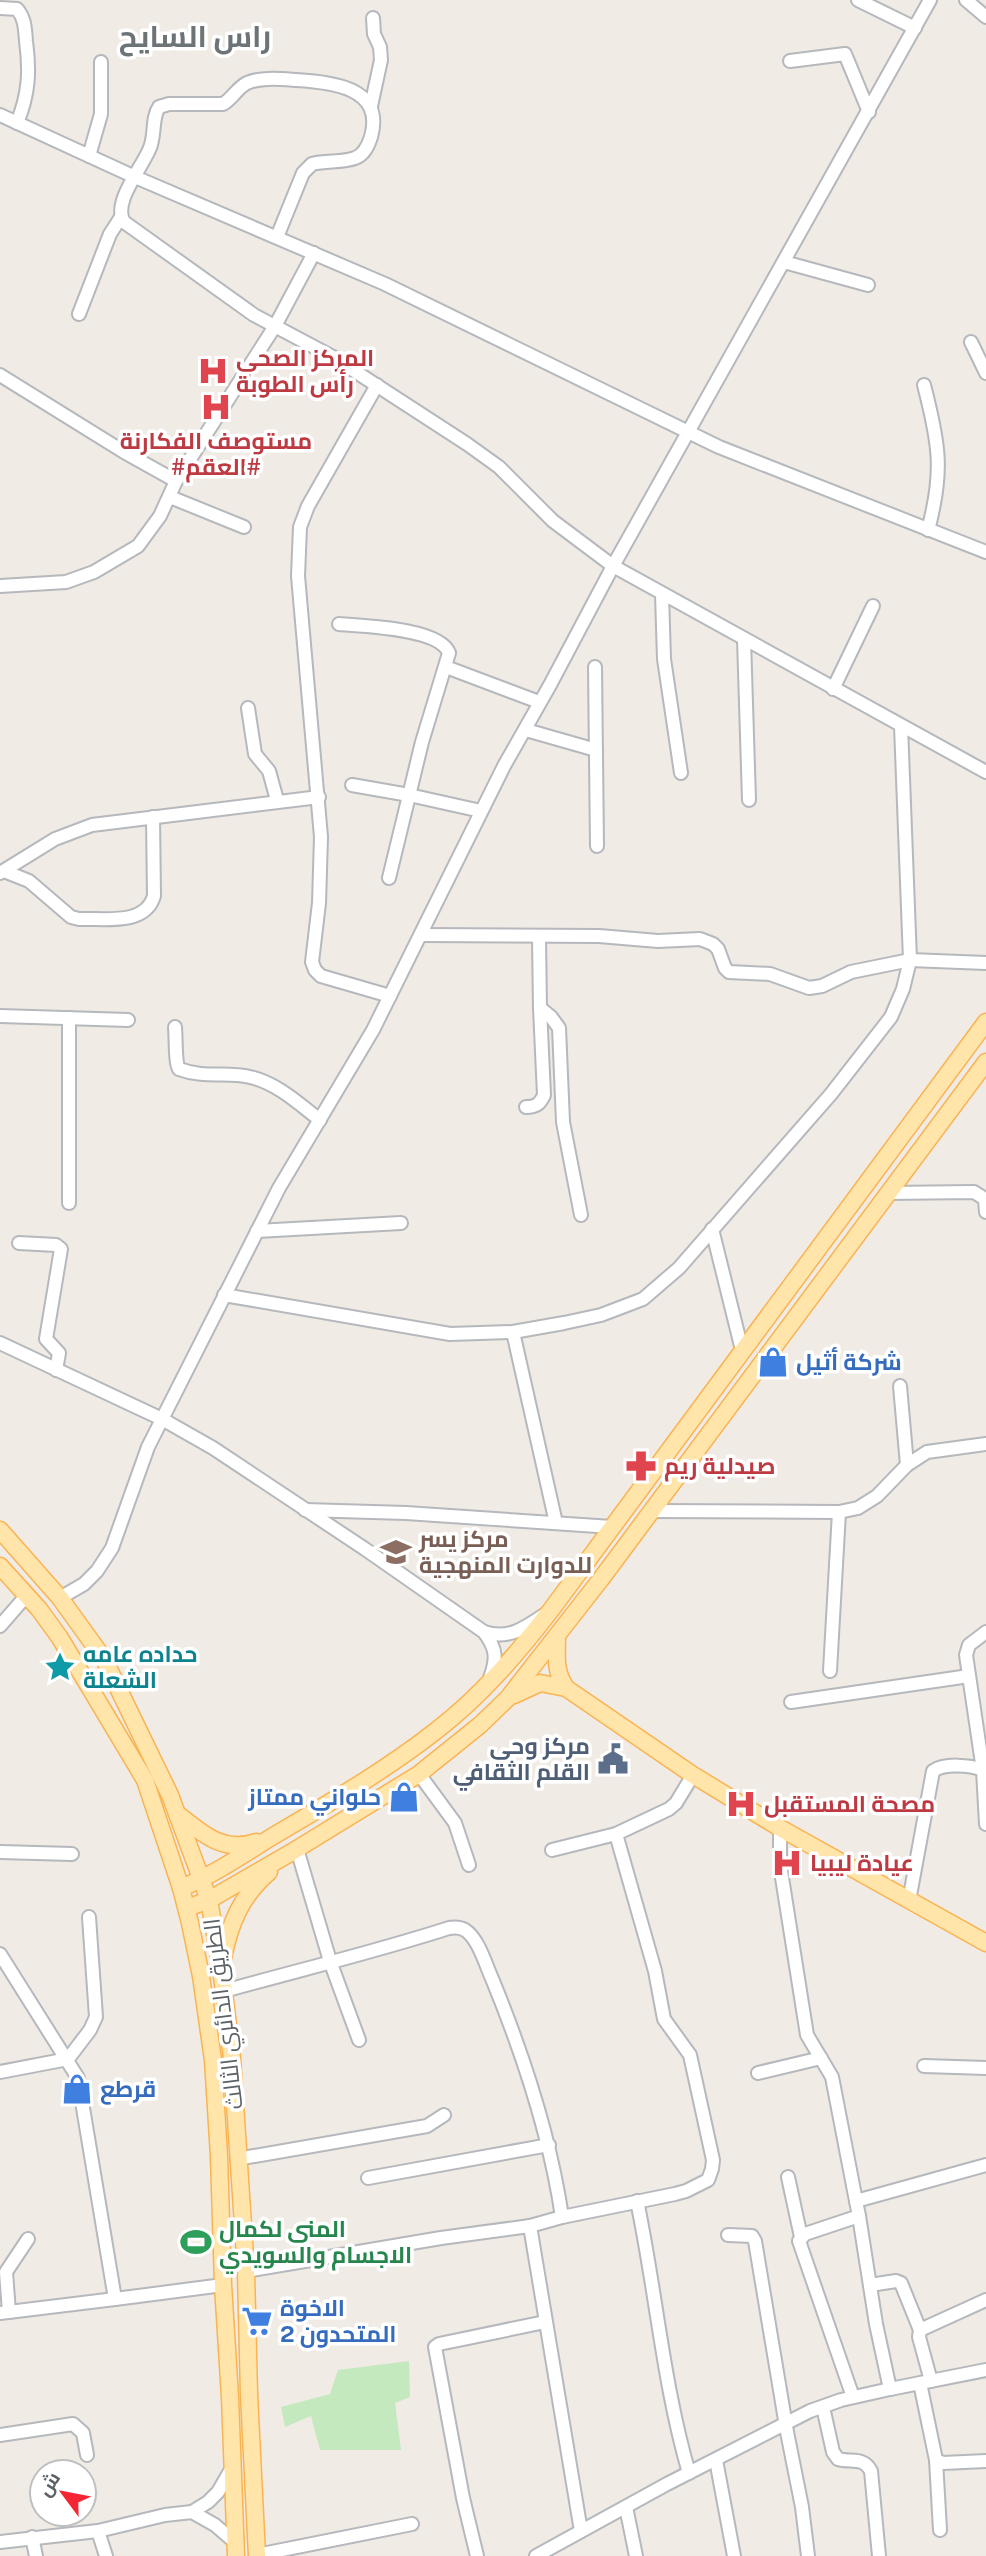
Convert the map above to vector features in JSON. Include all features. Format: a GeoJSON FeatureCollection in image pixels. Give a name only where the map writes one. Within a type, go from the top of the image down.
{"type":"FeatureCollection","features":[{"type":"Feature","properties":{"kind":"main road"},"geometry":{"type":"LineString","coordinates":[[181,1888],[202,1879],[272,1837],[406,1753],[439,1729],[488,1685],[520,1651],[986,1022]]}},
{"type":"Feature","properties":{"kind":"main road"},"geometry":{"type":"LineString","coordinates":[[187,1908],[209,1900],[294,1851],[419,1774],[480,1725],[508,1698],[652,1511],[986,1062]]}},
{"type":"Feature","properties":{"kind":"main road"},"geometry":{"type":"LineString","coordinates":[[811,1258],[830,1269]]}},
{"type":"Feature","properties":{"kind":"main road","name":"الطريق الدائري الثالث"},"geometry":{"type":"LineString","coordinates":[[0,1530],[17,1546],[60,1598],[104,1660],[179,1815],[209,1900],[232,2058],[246,2271],[257,2556]]}},
{"type":"Feature","properties":{"kind":"main road","name":"الطريق الدائري الثالث"},"geometry":{"type":"LineString","coordinates":[[0,1566],[27,1595],[60,1638],[145,1780],[187,1908],[201,1976],[213,2060],[236,2549]]}},
{"type":"Feature","properties":{"kind":"main road"},"geometry":{"type":"LineString","coordinates":[[558,1636],[556,1664],[559,1678],[566,1688],[693,1774],[780,1828],[986,1942]]}},
{"type":"Feature","properties":{"kind":"main road"},"geometry":{"type":"LineString","coordinates":[[508,1698],[540,1683],[566,1688]]}},
{"type":"Feature","properties":{"kind":"main road"},"geometry":{"type":"LineString","coordinates":[[179,1815],[209,1838],[222,1844],[248,1845],[272,1837]]}},
{"type":"Feature","properties":{"kind":"main road"},"geometry":{"type":"LineString","coordinates":[[221,1968],[229,1932],[240,1903],[257,1882],[294,1851]]}},
{"type":"Feature","properties":{"kind":"street"},"geometry":{"type":"LineString","coordinates":[[858,0],[915,28]]}},
{"type":"Feature","properties":{"kind":"street"},"geometry":{"type":"LineString","coordinates":[[60,1598],[84,1584],[97,1571],[112,1548],[148,1447],[257,1231],[390,996],[481,811],[612,566],[930,0]]}},
{"type":"Feature","properties":{"kind":"street"},"geometry":{"type":"LineString","coordinates":[[965,0],[986,17]]}},
{"type":"Feature","properties":{"kind":"street"},"geometry":{"type":"LineString","coordinates":[[0,8],[17,9],[23,17],[30,71],[28,93],[17,123]]}},
{"type":"Feature","properties":{"kind":"street"},"geometry":{"type":"LineString","coordinates":[[277,237],[303,173],[312,164],[356,158],[364,152],[372,131],[371,106],[381,60],[373,18]]}},
{"type":"Feature","properties":{"kind":"street"},"geometry":{"type":"LineString","coordinates":[[790,61],[845,54],[869,112]]}},
{"type":"Feature","properties":{"kind":"street"},"geometry":{"type":"LineString","coordinates":[[89,156],[101,114],[101,62]]}},
{"type":"Feature","properties":{"kind":"street"},"geometry":{"type":"LineString","coordinates":[[371,106],[360,96],[335,83],[282,79],[245,84],[223,104],[162,105],[156,112],[150,149],[123,197],[119,213],[147,239],[254,315],[333,357],[425,415],[499,467],[553,521],[612,566],[986,772]]}},
{"type":"Feature","properties":{"kind":"street"},"geometry":{"type":"LineString","coordinates":[[0,115],[135,177],[385,284],[719,447],[986,552]]}},
{"type":"Feature","properties":{"kind":"street"},"geometry":{"type":"LineString","coordinates":[[79,314],[110,234],[121,217]]}},
{"type":"Feature","properties":{"kind":"street"},"geometry":{"type":"LineString","coordinates":[[0,586],[65,582],[94,572],[138,546],[160,516],[176,481],[275,326],[314,253]]}},
{"type":"Feature","properties":{"kind":"street"},"geometry":{"type":"LineString","coordinates":[[785,262],[868,285]]}},
{"type":"Feature","properties":{"kind":"street"},"geometry":{"type":"LineString","coordinates":[[971,342],[986,373]]}},
{"type":"Feature","properties":{"kind":"street"},"geometry":{"type":"LineString","coordinates":[[0,375],[176,481]]}},
{"type":"Feature","properties":{"kind":"street"},"geometry":{"type":"LineString","coordinates":[[377,385],[314,496],[300,527],[298,551],[300,612],[321,837],[319,903],[312,962],[315,970],[329,979],[390,996]]}},
{"type":"Feature","properties":{"kind":"street"},"geometry":{"type":"LineString","coordinates":[[924,385],[937,436],[939,484],[928,530]]}},
{"type":"Feature","properties":{"kind":"street"},"geometry":{"type":"LineString","coordinates":[[170,498],[244,527]]}},
{"type":"Feature","properties":{"kind":"street"},"geometry":{"type":"LineString","coordinates":[[662,594],[664,659],[681,773]]}},
{"type":"Feature","properties":{"kind":"street"},"geometry":{"type":"LineString","coordinates":[[833,688],[873,606]]}},
{"type":"Feature","properties":{"kind":"street"},"geometry":{"type":"LineString","coordinates":[[340,624],[394,628],[440,641],[448,649],[446,667],[425,732],[389,878]]}},
{"type":"Feature","properties":{"kind":"street"},"geometry":{"type":"LineString","coordinates":[[744,639],[749,800]]}},
{"type":"Feature","properties":{"kind":"street"},"geometry":{"type":"LineString","coordinates":[[446,667],[540,702]]}},
{"type":"Feature","properties":{"kind":"street"},"geometry":{"type":"LineString","coordinates":[[595,667],[597,846]]}},
{"type":"Feature","properties":{"kind":"street"},"geometry":{"type":"LineString","coordinates":[[248,708],[255,754],[269,771],[277,800]]}},
{"type":"Feature","properties":{"kind":"street"},"geometry":{"type":"LineString","coordinates":[[224,1295],[450,1334],[513,1332],[601,1315],[643,1299],[679,1268],[831,1094],[891,1017],[903,989],[910,960],[901,726]]}},
{"type":"Feature","properties":{"kind":"street"},"geometry":{"type":"LineString","coordinates":[[526,730],[596,750]]}},
{"type":"Feature","properties":{"kind":"street"},"geometry":{"type":"LineString","coordinates":[[352,785],[481,811]]}},
{"type":"Feature","properties":{"kind":"street"},"geometry":{"type":"LineString","coordinates":[[2,872],[55,839],[92,825],[277,800],[319,797]]}},
{"type":"Feature","properties":{"kind":"street"},"geometry":{"type":"LineString","coordinates":[[2,872],[29,881],[71,917],[137,917],[151,905],[154,896],[153,817]]}},
{"type":"Feature","properties":{"kind":"street"},"geometry":{"type":"LineString","coordinates":[[421,935],[599,936],[658,941],[700,939],[718,949],[724,968],[729,972],[770,974],[809,988],[822,986],[851,972],[910,960],[986,963]]}},
{"type":"Feature","properties":{"kind":"street"},"geometry":{"type":"LineString","coordinates":[[526,1107],[540,1103],[544,1095],[539,937]]}},
{"type":"Feature","properties":{"kind":"street"},"geometry":{"type":"LineString","coordinates":[[540,1008],[559,1028],[563,1122],[581,1215]]}},
{"type":"Feature","properties":{"kind":"street"},"geometry":{"type":"LineString","coordinates":[[0,1016],[128,1020]]}},
{"type":"Feature","properties":{"kind":"street"},"geometry":{"type":"LineString","coordinates":[[69,1018],[69,1203]]}},
{"type":"Feature","properties":{"kind":"street"},"geometry":{"type":"LineString","coordinates":[[175,1027],[175,1063],[179,1069],[213,1076],[250,1077],[273,1086],[320,1120]]}},
{"type":"Feature","properties":{"kind":"street"},"geometry":{"type":"LineString","coordinates":[[887,1193],[974,1192],[985,1199],[986,1212]]}},
{"type":"Feature","properties":{"kind":"street"},"geometry":{"type":"LineString","coordinates":[[257,1231],[401,1223]]}},
{"type":"Feature","properties":{"kind":"street"},"geometry":{"type":"LineString","coordinates":[[712,1229],[742,1350]]}},
{"type":"Feature","properties":{"kind":"street"},"geometry":{"type":"LineString","coordinates":[[19,1243],[56,1245],[61,1249],[46,1339],[59,1353],[56,1370]]}},
{"type":"Feature","properties":{"kind":"street"},"geometry":{"type":"LineString","coordinates":[[513,1332],[556,1523]]}},
{"type":"Feature","properties":{"kind":"street"},"geometry":{"type":"LineString","coordinates":[[0,1343],[162,1419],[213,1448],[484,1632],[499,1636],[512,1633],[551,1610]]}},
{"type":"Feature","properties":{"kind":"street"},"geometry":{"type":"LineString","coordinates":[[900,1386],[907,1465]]}},
{"type":"Feature","properties":{"kind":"street"},"geometry":{"type":"LineString","coordinates":[[652,1511],[839,1512],[858,1508],[877,1496],[907,1465],[927,1452],[986,1444]]}},
{"type":"Feature","properties":{"kind":"street"},"geometry":{"type":"LineString","coordinates":[[304,1510],[405,1513],[612,1527]]}},
{"type":"Feature","properties":{"kind":"street"},"geometry":{"type":"LineString","coordinates":[[830,1671],[839,1512]]}},
{"type":"Feature","properties":{"kind":"street"},"geometry":{"type":"LineString","coordinates":[[0,1626],[27,1595]]}},
{"type":"Feature","properties":{"kind":"street"},"geometry":{"type":"LineString","coordinates":[[484,1632],[493,1645],[496,1659],[488,1685]]}},
{"type":"Feature","properties":{"kind":"street"},"geometry":{"type":"LineString","coordinates":[[986,1632],[970,1645],[966,1655],[984,1770],[986,1824]]}},
{"type":"Feature","properties":{"kind":"street"},"geometry":{"type":"LineString","coordinates":[[791,1702],[969,1676]]}},
{"type":"Feature","properties":{"kind":"street"},"geometry":{"type":"LineString","coordinates":[[909,1900],[933,1771],[938,1768],[968,1766],[984,1770]]}},
{"type":"Feature","properties":{"kind":"street"},"geometry":{"type":"LineString","coordinates":[[419,1774],[455,1822],[470,1865]]}},
{"type":"Feature","properties":{"kind":"street"},"geometry":{"type":"LineString","coordinates":[[552,1850],[616,1834],[669,1809],[677,1803],[693,1774]]}},
{"type":"Feature","properties":{"kind":"street"},"geometry":{"type":"LineString","coordinates":[[780,1828],[780,1866],[807,2035],[832,2077],[890,2389]]}},
{"type":"Feature","properties":{"kind":"street"},"geometry":{"type":"LineString","coordinates":[[246,2271],[530,2226],[637,2200],[675,2194],[708,2180],[713,2160],[690,2055],[664,2019],[655,1971],[616,1834]]}},
{"type":"Feature","properties":{"kind":"street"},"geometry":{"type":"LineString","coordinates":[[294,1851],[359,2040]]}},
{"type":"Feature","properties":{"kind":"street"},"geometry":{"type":"LineString","coordinates":[[0,1852],[72,1854]]}},
{"type":"Feature","properties":{"kind":"street"},"geometry":{"type":"LineString","coordinates":[[0,2072],[68,2059],[90,2030],[96,2017],[89,1917]]}},
{"type":"Feature","properties":{"kind":"street"},"geometry":{"type":"LineString","coordinates":[[224,1991],[383,1949],[449,1928],[466,1930],[486,1965],[518,2042],[549,2145],[562,2217]]}},
{"type":"Feature","properties":{"kind":"street"},"geometry":{"type":"LineString","coordinates":[[0,1954],[78,2078],[115,2299]]}},
{"type":"Feature","properties":{"kind":"street"},"geometry":{"type":"LineString","coordinates":[[758,2073],[821,2058]]}},
{"type":"Feature","properties":{"kind":"street"},"geometry":{"type":"LineString","coordinates":[[924,2066],[986,2068]]}},
{"type":"Feature","properties":{"kind":"street"},"geometry":{"type":"LineString","coordinates":[[237,2159],[427,2126],[444,2115]]}},
{"type":"Feature","properties":{"kind":"street"},"geometry":{"type":"LineString","coordinates":[[368,2178],[549,2145]]}},
{"type":"Feature","properties":{"kind":"street"},"geometry":{"type":"LineString","coordinates":[[856,2201],[986,2165]]}},
{"type":"Feature","properties":{"kind":"street"},"geometry":{"type":"LineString","coordinates":[[788,2177],[801,2237],[799,2247],[853,2398]]}},
{"type":"Feature","properties":{"kind":"street"},"geometry":{"type":"LineString","coordinates":[[637,2200],[650,2263],[670,2395],[690,2473]]}},
{"type":"Feature","properties":{"kind":"street"},"geometry":{"type":"LineString","coordinates":[[801,2237],[859,2216]]}},
{"type":"Feature","properties":{"kind":"street"},"geometry":{"type":"LineString","coordinates":[[530,2226],[581,2531]]}},
{"type":"Feature","properties":{"kind":"street"},"geometry":{"type":"LineString","coordinates":[[728,2235],[752,2236],[755,2241],[802,2507],[808,2556]]}},
{"type":"Feature","properties":{"kind":"street"},"geometry":{"type":"LineString","coordinates":[[27,2239],[6,2272],[5,2313],[223,2285]]}},
{"type":"Feature","properties":{"kind":"street"},"geometry":{"type":"LineString","coordinates":[[870,2285],[896,2281],[901,2283],[920,2330],[936,2460],[940,2530]]}},
{"type":"Feature","properties":{"kind":"street"},"geometry":{"type":"LineString","coordinates":[[920,2330],[986,2300]]}},
{"type":"Feature","properties":{"kind":"street"},"geometry":{"type":"LineString","coordinates":[[477,2556],[463,2498],[435,2347],[457,2339],[545,2322]]}},
{"type":"Feature","properties":{"kind":"street"},"geometry":{"type":"LineString","coordinates":[[536,2556],[786,2422],[853,2398],[986,2370]]}},
{"type":"Feature","properties":{"kind":"street"},"geometry":{"type":"LineString","coordinates":[[823,2407],[833,2452],[838,2459],[861,2460],[871,2471],[880,2556]]}},
{"type":"Feature","properties":{"kind":"street"},"geometry":{"type":"LineString","coordinates":[[0,2435],[73,2424],[83,2433],[87,2455]]}},
{"type":"Feature","properties":{"kind":"street"},"geometry":{"type":"LineString","coordinates":[[716,2460],[734,2556]]}},
{"type":"Feature","properties":{"kind":"street"},"geometry":{"type":"LineString","coordinates":[[936,2460],[943,2463],[986,2461]]}},
{"type":"Feature","properties":{"kind":"street"},"geometry":{"type":"LineString","coordinates":[[0,2542],[98,2531],[165,2515],[191,2512],[213,2497],[233,2466]]}},
{"type":"Feature","properties":{"kind":"street"},"geometry":{"type":"LineString","coordinates":[[626,2507],[636,2556]]}},
{"type":"Feature","properties":{"kind":"street"},"geometry":{"type":"LineString","coordinates":[[191,2512],[215,2525],[236,2549]]}},
{"type":"Feature","properties":{"kind":"street"},"geometry":{"type":"LineString","coordinates":[[257,2556],[412,2524]]}},
{"type":"Feature","properties":{"kind":"street"},"geometry":{"type":"LineString","coordinates":[[98,2531],[106,2556]]}},
{"type":"Feature","properties":{"kind":"street"},"geometry":{"type":"LineString","coordinates":[[32,2537],[36,2556]]}},
{"type":"Feature","properties":{"kind":"green space"},"geometry":{"type":"Polygon","coordinates":[[[409,2361],[410,2397],[395,2403],[401,2450],[320,2450],[311,2416],[285,2427],[281,2407],[330,2394],[338,2370],[409,2361]]]}},
{"type":"Feature","properties":{"kind":"place","name":"المركز الصحي رأس الطوبة"},"geometry":{"type":"Point","coordinates":[213,371]}},
{"type":"Feature","properties":{"kind":"place","name":"مستوصف الفكارنة #العقم#"},"geometry":{"type":"Point","coordinates":[216,407]}},
{"type":"Feature","properties":{"kind":"place","name":"شركة أثيل"},"geometry":{"type":"Point","coordinates":[773,1362]}},
{"type":"Feature","properties":{"kind":"place","name":"صيدلية ريم"},"geometry":{"type":"Point","coordinates":[641,1466]}},
{"type":"Feature","properties":{"kind":"place","name":"مركز يسر للدوارت المنهجية"},"geometry":{"type":"Point","coordinates":[396,1552]}},
{"type":"Feature","properties":{"kind":"place","name":"حداده عامه الشعلة"},"geometry":{"type":"Point","coordinates":[60,1667]}},
{"type":"Feature","properties":{"kind":"place","name":"مركز وحي القلم الثقافي"},"geometry":{"type":"Point","coordinates":[613,1759]}},
{"type":"Feature","properties":{"kind":"place","name":"حلواني ممتاز"},"geometry":{"type":"Point","coordinates":[404,1797]}},
{"type":"Feature","properties":{"kind":"place","name":"مصحة المستقبل"},"geometry":{"type":"Point","coordinates":[741,1804]}},
{"type":"Feature","properties":{"kind":"place","name":"عيادة ليبيا"},"geometry":{"type":"Point","coordinates":[787,1863]}},
{"type":"Feature","properties":{"kind":"place","name":"قرطع"},"geometry":{"type":"Point","coordinates":[77,2089]}},
{"type":"Feature","properties":{"kind":"place","name":"المنى لكمال الاجسام والسويدي"},"geometry":{"type":"Point","coordinates":[196,2242]}},
{"type":"Feature","properties":{"kind":"place","name":"الاخوة المتحدون 2"},"geometry":{"type":"Point","coordinates":[257,2321]}},
{"type":"Feature","properties":{"kind":"district","name":"راس السايح"},"geometry":{"type":"Point","coordinates":[195,37]}}]}
